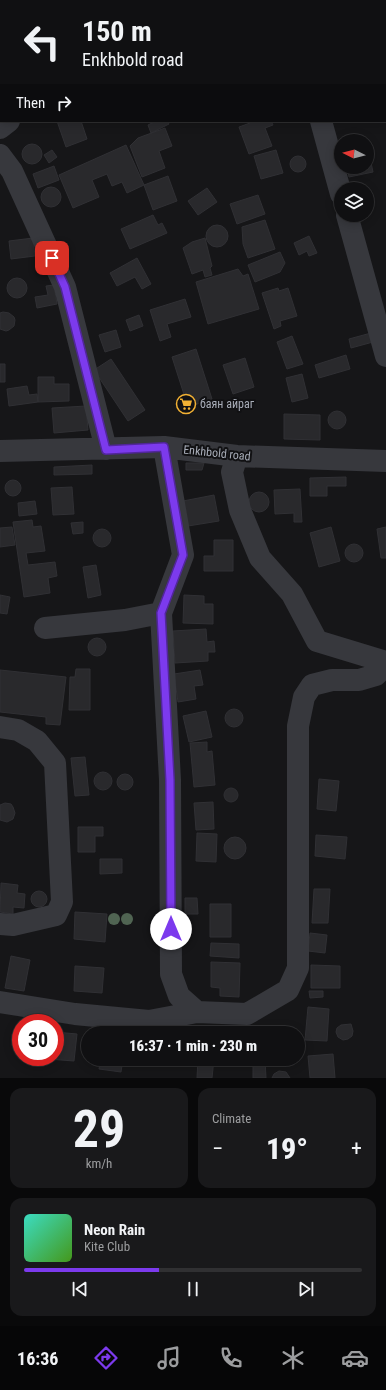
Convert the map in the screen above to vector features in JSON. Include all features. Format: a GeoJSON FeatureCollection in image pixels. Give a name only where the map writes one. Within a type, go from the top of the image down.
{"type":"FeatureCollection","features":[{"type":"Feature","properties":{"kind":"street"},"geometry":{"type":"LineString","coordinates":[[321,122],[338,182]]}},
{"type":"Feature","properties":{"kind":"street"},"geometry":{"type":"LineString","coordinates":[[0,156],[12,171],[65,287],[106,450]]}},
{"type":"Feature","properties":{"kind":"street"},"geometry":{"type":"LineString","coordinates":[[349,222],[386,356]]}},
{"type":"Feature","properties":{"kind":"street"},"geometry":{"type":"LineString","coordinates":[[164,447],[183,555],[161,613],[170,780],[171,974],[178,996],[197,1012]]}},
{"type":"Feature","properties":{"kind":"street","name":"Enkhbold road"},"geometry":{"type":"LineString","coordinates":[[0,451],[106,450],[164,447],[237,456],[386,461]]}},
{"type":"Feature","properties":{"kind":"street"},"geometry":{"type":"LineString","coordinates":[[237,456],[232,472],[240,510],[260,558],[292,594],[317,641],[386,662]]}},
{"type":"Feature","properties":{"kind":"street"},"geometry":{"type":"LineString","coordinates":[[45,628],[125,620],[161,613]]}},
{"type":"Feature","properties":{"kind":"street"},"geometry":{"type":"LineString","coordinates":[[0,1002],[75,1014],[149,1021],[197,1012],[247,1014],[288,990],[298,968],[298,726],[304,697],[312,685],[332,680],[359,680],[376,675],[386,665]]}},
{"type":"Feature","properties":{"kind":"street"},"geometry":{"type":"LineString","coordinates":[[0,726],[18,730],[37,741],[55,763],[62,902],[56,915],[13,925],[0,924]]}},
{"type":"Feature","properties":{"kind":"building"},"geometry":{"type":"Polygon","coordinates":[[[57,122],[81,122],[87,139],[66,147],[57,122]]]}},
{"type":"Feature","properties":{"kind":"building"},"geometry":{"type":"Polygon","coordinates":[[[154,122],[168,122],[169,124],[151,133],[148,125],[154,122]]]}},
{"type":"Feature","properties":{"kind":"building"},"geometry":{"type":"Polygon","coordinates":[[[272,122],[273,125],[265,128],[272,146],[249,154],[239,127],[250,123],[272,122]]]}},
{"type":"Feature","properties":{"kind":"building"},"geometry":{"type":"Polygon","coordinates":[[[165,128],[172,146],[159,151],[165,168],[142,177],[130,146],[138,138],[165,128]]]}},
{"type":"Feature","properties":{"kind":"building"},"geometry":{"type":"Polygon","coordinates":[[[32,144],[39,147],[42,154],[39,161],[32,164],[25,161],[22,154],[25,147],[32,144]]]}},
{"type":"Feature","properties":{"kind":"building"},"geometry":{"type":"Polygon","coordinates":[[[126,145],[144,185],[127,193],[122,182],[112,186],[107,174],[92,180],[99,197],[73,208],[59,175],[126,145]]]}},
{"type":"Feature","properties":{"kind":"building"},"geometry":{"type":"Polygon","coordinates":[[[52,150],[57,157],[49,163],[44,155],[52,150]]]}},
{"type":"Feature","properties":{"kind":"building"},"geometry":{"type":"Polygon","coordinates":[[[276,150],[283,173],[261,179],[254,156],[276,150]]]}},
{"type":"Feature","properties":{"kind":"building"},"geometry":{"type":"Polygon","coordinates":[[[298,156],[304,158],[306,164],[304,170],[298,172],[292,170],[290,164],[292,158],[298,156]]]}},
{"type":"Feature","properties":{"kind":"building"},"geometry":{"type":"Polygon","coordinates":[[[54,166],[59,180],[38,188],[33,174],[54,166]]]}},
{"type":"Feature","properties":{"kind":"building"},"geometry":{"type":"Polygon","coordinates":[[[348,174],[363,174],[349,177],[348,174]]]}},
{"type":"Feature","properties":{"kind":"building"},"geometry":{"type":"Polygon","coordinates":[[[168,176],[177,201],[153,210],[144,185],[168,176]]]}},
{"type":"Feature","properties":{"kind":"building"},"geometry":{"type":"Polygon","coordinates":[[[51,187],[58,190],[61,197],[58,204],[51,207],[44,204],[41,197],[44,190],[51,187]]]}},
{"type":"Feature","properties":{"kind":"building"},"geometry":{"type":"Polygon","coordinates":[[[207,188],[217,202],[198,215],[188,201],[207,188]]]}},
{"type":"Feature","properties":{"kind":"building"},"geometry":{"type":"Polygon","coordinates":[[[258,195],[265,214],[237,224],[230,204],[258,195]]]}},
{"type":"Feature","properties":{"kind":"building"},"geometry":{"type":"Polygon","coordinates":[[[153,215],[158,225],[162,223],[167,233],[130,249],[121,229],[153,215]]]}},
{"type":"Feature","properties":{"kind":"building"},"geometry":{"type":"Polygon","coordinates":[[[265,220],[275,249],[248,258],[243,244],[242,227],[265,220]]]}},
{"type":"Feature","properties":{"kind":"building"},"geometry":{"type":"Polygon","coordinates":[[[217,225],[225,228],[228,236],[225,244],[217,247],[209,244],[206,236],[209,228],[217,225]]]}},
{"type":"Feature","properties":{"kind":"building"},"geometry":{"type":"Polygon","coordinates":[[[309,236],[317,253],[309,256],[307,251],[299,255],[294,243],[309,236]]]}},
{"type":"Feature","properties":{"kind":"building"},"geometry":{"type":"Polygon","coordinates":[[[33,238],[35,256],[11,259],[9,241],[33,238]]]}},
{"type":"Feature","properties":{"kind":"building"},"geometry":{"type":"Polygon","coordinates":[[[205,238],[212,266],[210,268],[212,275],[205,277],[203,270],[192,274],[183,248],[192,242],[205,238]]]}},
{"type":"Feature","properties":{"kind":"building"},"geometry":{"type":"Polygon","coordinates":[[[280,252],[285,263],[280,272],[255,282],[248,265],[280,252]]]}},
{"type":"Feature","properties":{"kind":"building"},"geometry":{"type":"Polygon","coordinates":[[[137,258],[151,284],[142,289],[135,277],[117,286],[110,273],[137,258]]]}},
{"type":"Feature","properties":{"kind":"building"},"geometry":{"type":"Polygon","coordinates":[[[238,269],[243,276],[248,274],[259,309],[208,324],[196,282],[238,269]]]}},
{"type":"Feature","properties":{"kind":"building"},"geometry":{"type":"Polygon","coordinates":[[[13,278],[21,278],[27,284],[27,292],[21,298],[13,298],[7,292],[7,284],[13,278]]]}},
{"type":"Feature","properties":{"kind":"building"},"geometry":{"type":"Polygon","coordinates":[[[54,285],[57,304],[37,308],[35,297],[48,295],[46,286],[54,285]]]}},
{"type":"Feature","properties":{"kind":"building"},"geometry":{"type":"Polygon","coordinates":[[[278,288],[279,291],[288,288],[297,316],[280,321],[281,326],[274,329],[262,293],[278,288]]]}},
{"type":"Feature","properties":{"kind":"building"},"geometry":{"type":"Polygon","coordinates":[[[185,299],[191,317],[167,324],[171,337],[160,341],[150,310],[185,299]]]}},
{"type":"Feature","properties":{"kind":"building"},"geometry":{"type":"Polygon","coordinates":[[[0,313],[9,313],[15,320],[14,326],[6,331],[0,329],[0,313]]]}},
{"type":"Feature","properties":{"kind":"building"},"geometry":{"type":"Polygon","coordinates":[[[139,315],[143,326],[130,331],[126,320],[139,315]]]}},
{"type":"Feature","properties":{"kind":"building"},"geometry":{"type":"Polygon","coordinates":[[[116,330],[121,347],[105,352],[99,335],[116,330]]]}},
{"type":"Feature","properties":{"kind":"building"},"geometry":{"type":"Polygon","coordinates":[[[371,333],[373,342],[351,348],[349,339],[371,333]]]}},
{"type":"Feature","properties":{"kind":"building"},"geometry":{"type":"Polygon","coordinates":[[[292,336],[303,364],[287,369],[277,342],[292,336]]]}},
{"type":"Feature","properties":{"kind":"building"},"geometry":{"type":"Polygon","coordinates":[[[196,349],[212,399],[188,407],[172,357],[196,349]]]}},
{"type":"Feature","properties":{"kind":"building"},"geometry":{"type":"Polygon","coordinates":[[[346,355],[350,369],[319,378],[315,365],[346,355]]]}},
{"type":"Feature","properties":{"kind":"building"},"geometry":{"type":"Polygon","coordinates":[[[245,358],[254,387],[233,394],[223,365],[245,358]]]}},
{"type":"Feature","properties":{"kind":"building"},"geometry":{"type":"Polygon","coordinates":[[[111,359],[145,410],[128,421],[94,370],[111,359]]]}},
{"type":"Feature","properties":{"kind":"building"},"geometry":{"type":"Polygon","coordinates":[[[0,364],[5,364],[5,382],[0,382],[0,364]]]}},
{"type":"Feature","properties":{"kind":"building"},"geometry":{"type":"Polygon","coordinates":[[[302,374],[308,398],[292,402],[286,378],[302,374]]]}},
{"type":"Feature","properties":{"kind":"building"},"geometry":{"type":"Polygon","coordinates":[[[38,377],[54,377],[54,384],[69,384],[69,401],[38,402],[38,377]]]}},
{"type":"Feature","properties":{"kind":"building"},"geometry":{"type":"Polygon","coordinates":[[[27,386],[29,395],[37,394],[38,402],[9,406],[7,389],[27,386]]]}},
{"type":"Feature","properties":{"kind":"building"},"geometry":{"type":"Polygon","coordinates":[[[86,406],[88,430],[54,433],[52,408],[86,406]]]}},
{"type":"Feature","properties":{"kind":"building"},"geometry":{"type":"Polygon","coordinates":[[[337,411],[343,414],[346,420],[343,426],[337,429],[331,426],[328,420],[331,414],[337,411]]]}},
{"type":"Feature","properties":{"kind":"building"},"geometry":{"type":"Polygon","coordinates":[[[284,414],[320,415],[320,440],[284,439],[284,414]]]}},
{"type":"Feature","properties":{"kind":"building"},"geometry":{"type":"Polygon","coordinates":[[[186,463],[204,463],[202,470],[186,470],[186,463]]]}},
{"type":"Feature","properties":{"kind":"building"},"geometry":{"type":"Polygon","coordinates":[[[92,465],[92,474],[54,475],[54,467],[92,465]]]}},
{"type":"Feature","properties":{"kind":"building"},"geometry":{"type":"Polygon","coordinates":[[[346,477],[346,486],[327,486],[327,496],[310,496],[310,478],[346,477]]]}},
{"type":"Feature","properties":{"kind":"building"},"geometry":{"type":"Polygon","coordinates":[[[13,480],[20,485],[21,488],[16,495],[13,496],[6,491],[5,488],[10,481],[13,480]]]}},
{"type":"Feature","properties":{"kind":"building"},"geometry":{"type":"Polygon","coordinates":[[[72,487],[74,514],[53,515],[51,488],[72,487]]]}},
{"type":"Feature","properties":{"kind":"building"},"geometry":{"type":"Polygon","coordinates":[[[300,489],[302,522],[294,522],[294,513],[275,514],[274,490],[300,489]]]}},
{"type":"Feature","properties":{"kind":"building"},"geometry":{"type":"Polygon","coordinates":[[[259,492],[266,495],[269,502],[266,509],[259,512],[252,509],[249,502],[252,495],[259,492]]]}},
{"type":"Feature","properties":{"kind":"building"},"geometry":{"type":"Polygon","coordinates":[[[214,495],[219,521],[188,526],[183,501],[214,495]]]}},
{"type":"Feature","properties":{"kind":"building"},"geometry":{"type":"Polygon","coordinates":[[[35,501],[37,514],[19,516],[18,503],[35,501]]]}},
{"type":"Feature","properties":{"kind":"building"},"geometry":{"type":"Polygon","coordinates":[[[32,520],[33,527],[41,526],[45,551],[26,553],[28,565],[55,562],[57,576],[48,578],[50,593],[24,597],[13,522],[32,520]]]}},
{"type":"Feature","properties":{"kind":"building"},"geometry":{"type":"Polygon","coordinates":[[[83,522],[83,533],[73,534],[71,523],[83,522]]]}},
{"type":"Feature","properties":{"kind":"building"},"geometry":{"type":"Polygon","coordinates":[[[12,527],[15,545],[0,547],[0,528],[12,527]]]}},
{"type":"Feature","properties":{"kind":"building"},"geometry":{"type":"Polygon","coordinates":[[[331,527],[340,561],[319,567],[310,533],[331,527]]]}},
{"type":"Feature","properties":{"kind":"building"},"geometry":{"type":"Polygon","coordinates":[[[386,527],[386,558],[381,558],[377,529],[386,527]]]}},
{"type":"Feature","properties":{"kind":"building"},"geometry":{"type":"Polygon","coordinates":[[[102,529],[108,532],[111,538],[108,544],[102,547],[96,544],[93,538],[96,532],[102,529]]]}},
{"type":"Feature","properties":{"kind":"building"},"geometry":{"type":"Polygon","coordinates":[[[214,540],[233,540],[233,571],[204,571],[204,556],[214,556],[214,540]]]}},
{"type":"Feature","properties":{"kind":"building"},"geometry":{"type":"Polygon","coordinates":[[[354,544],[358,545],[362,549],[362,557],[358,561],[354,562],[350,561],[346,557],[345,553],[346,549],[350,545],[354,544]]]}},
{"type":"Feature","properties":{"kind":"building"},"geometry":{"type":"Polygon","coordinates":[[[96,565],[101,595],[88,598],[83,567],[96,565]]]}},
{"type":"Feature","properties":{"kind":"building"},"geometry":{"type":"Polygon","coordinates":[[[0,595],[10,597],[7,614],[0,613],[0,595]]]}},
{"type":"Feature","properties":{"kind":"building"},"geometry":{"type":"Polygon","coordinates":[[[184,595],[204,596],[204,604],[213,604],[213,624],[183,623],[184,595]]]}},
{"type":"Feature","properties":{"kind":"building"},"geometry":{"type":"Polygon","coordinates":[[[206,629],[207,642],[214,641],[215,652],[208,652],[208,661],[175,663],[173,631],[206,629]]]}},
{"type":"Feature","properties":{"kind":"building"},"geometry":{"type":"Polygon","coordinates":[[[93,638],[101,638],[106,643],[104,654],[101,656],[93,656],[88,651],[88,643],[93,638]]]}},
{"type":"Feature","properties":{"kind":"building"},"geometry":{"type":"Polygon","coordinates":[[[76,669],[90,669],[90,710],[69,710],[70,677],[75,677],[76,669]]]}},
{"type":"Feature","properties":{"kind":"building"},"geometry":{"type":"Polygon","coordinates":[[[0,670],[66,677],[60,725],[46,724],[46,717],[0,712],[0,670]]]}},
{"type":"Feature","properties":{"kind":"building"},"geometry":{"type":"Polygon","coordinates":[[[200,670],[203,685],[194,686],[196,699],[178,702],[174,674],[200,670]]]}},
{"type":"Feature","properties":{"kind":"building"},"geometry":{"type":"Polygon","coordinates":[[[234,709],[240,712],[243,718],[240,724],[234,727],[228,724],[225,718],[228,712],[234,709]]]}},
{"type":"Feature","properties":{"kind":"building"},"geometry":{"type":"Polygon","coordinates":[[[206,711],[212,737],[189,742],[183,716],[206,711]]]}},
{"type":"Feature","properties":{"kind":"building"},"geometry":{"type":"Polygon","coordinates":[[[207,742],[207,752],[212,751],[215,785],[194,787],[190,743],[207,742]]]}},
{"type":"Feature","properties":{"kind":"building"},"geometry":{"type":"Polygon","coordinates":[[[85,757],[89,795],[75,796],[71,758],[85,757]]]}},
{"type":"Feature","properties":{"kind":"building"},"geometry":{"type":"Polygon","coordinates":[[[103,772],[109,775],[112,781],[109,787],[103,790],[97,787],[94,781],[97,775],[103,772]]]}},
{"type":"Feature","properties":{"kind":"building"},"geometry":{"type":"Polygon","coordinates":[[[125,774],[131,776],[133,782],[131,788],[125,790],[119,788],[117,782],[119,776],[125,774]]]}},
{"type":"Feature","properties":{"kind":"building"},"geometry":{"type":"Polygon","coordinates":[[[319,779],[339,781],[336,811],[317,809],[319,779]]]}},
{"type":"Feature","properties":{"kind":"building"},"geometry":{"type":"Polygon","coordinates":[[[231,788],[236,790],[238,795],[236,800],[231,802],[226,800],[224,795],[226,790],[231,788]]]}},
{"type":"Feature","properties":{"kind":"building"},"geometry":{"type":"Polygon","coordinates":[[[213,802],[214,829],[196,830],[194,803],[213,802]]]}},
{"type":"Feature","properties":{"kind":"building"},"geometry":{"type":"Polygon","coordinates":[[[5,803],[11,804],[15,813],[13,819],[7,822],[0,820],[0,805],[5,803]]]}},
{"type":"Feature","properties":{"kind":"building"},"geometry":{"type":"Polygon","coordinates":[[[78,827],[103,827],[103,836],[95,836],[95,852],[78,852],[78,827]]]}},
{"type":"Feature","properties":{"kind":"building"},"geometry":{"type":"Polygon","coordinates":[[[197,833],[217,834],[216,862],[196,861],[197,833]]]}},
{"type":"Feature","properties":{"kind":"building"},"geometry":{"type":"Polygon","coordinates":[[[316,835],[347,837],[345,859],[315,856],[316,835]]]}},
{"type":"Feature","properties":{"kind":"building"},"geometry":{"type":"Polygon","coordinates":[[[235,837],[243,840],[246,848],[243,856],[235,859],[227,856],[224,848],[227,840],[235,837]]]}},
{"type":"Feature","properties":{"kind":"building"},"geometry":{"type":"Polygon","coordinates":[[[100,859],[122,859],[122,873],[100,874],[100,859]]]}},
{"type":"Feature","properties":{"kind":"building"},"geometry":{"type":"Polygon","coordinates":[[[1,883],[18,885],[17,893],[25,894],[24,908],[13,907],[13,914],[0,912],[1,883]]]}},
{"type":"Feature","properties":{"kind":"building"},"geometry":{"type":"Polygon","coordinates":[[[314,889],[330,889],[328,923],[312,923],[314,889]]]}},
{"type":"Feature","properties":{"kind":"building"},"geometry":{"type":"Polygon","coordinates":[[[39,891],[46,896],[47,899],[42,906],[39,907],[32,902],[31,899],[36,892],[39,891]]]}},
{"type":"Feature","properties":{"kind":"building"},"geometry":{"type":"Polygon","coordinates":[[[185,898],[197,898],[198,914],[185,914],[185,898]]]}},
{"type":"Feature","properties":{"kind":"building"},"geometry":{"type":"Polygon","coordinates":[[[210,904],[231,904],[231,937],[210,937],[210,904]]]}},
{"type":"Feature","properties":{"kind":"building"},"geometry":{"type":"Polygon","coordinates":[[[75,912],[107,914],[105,942],[74,939],[75,912]]]}},
{"type":"Feature","properties":{"kind":"building"},"geometry":{"type":"Polygon","coordinates":[[[310,933],[327,935],[325,953],[308,951],[310,933]]]}},
{"type":"Feature","properties":{"kind":"building"},"geometry":{"type":"Polygon","coordinates":[[[211,943],[239,944],[239,958],[210,956],[211,943]]]}},
{"type":"Feature","properties":{"kind":"building"},"geometry":{"type":"Polygon","coordinates":[[[11,956],[30,960],[24,991],[5,988],[11,956]]]}},
{"type":"Feature","properties":{"kind":"building"},"geometry":{"type":"Polygon","coordinates":[[[211,962],[240,963],[239,997],[220,996],[220,988],[211,987],[211,962]]]}},
{"type":"Feature","properties":{"kind":"building"},"geometry":{"type":"Polygon","coordinates":[[[311,965],[340,966],[340,988],[311,988],[311,965]]]}},
{"type":"Feature","properties":{"kind":"building"},"geometry":{"type":"Polygon","coordinates":[[[75,966],[104,968],[102,993],[74,991],[75,966]]]}},
{"type":"Feature","properties":{"kind":"building"},"geometry":{"type":"Polygon","coordinates":[[[309,991],[323,991],[323,997],[310,998],[309,991]]]}},
{"type":"Feature","properties":{"kind":"building"},"geometry":{"type":"Polygon","coordinates":[[[308,1007],[329,1009],[327,1041],[305,1040],[308,1007]]]}},
{"type":"Feature","properties":{"kind":"building"},"geometry":{"type":"Polygon","coordinates":[[[351,1024],[353,1031],[352,1036],[343,1040],[338,1037],[336,1032],[337,1028],[341,1025],[351,1024]]]}},
{"type":"Feature","properties":{"kind":"building"},"geometry":{"type":"Polygon","coordinates":[[[64,1033],[77,1034],[74,1061],[64,1060],[64,1033]]]}},
{"type":"Feature","properties":{"kind":"building"},"geometry":{"type":"Polygon","coordinates":[[[333,1054],[335,1078],[310,1078],[308,1056],[333,1054]]]}},
{"type":"Feature","properties":{"kind":"building"},"geometry":{"type":"Polygon","coordinates":[[[100,1066],[122,1066],[121,1072],[99,1069],[100,1066]]]}},
{"type":"Feature","properties":{"kind":"building"},"geometry":{"type":"Polygon","coordinates":[[[198,1066],[213,1066],[212,1078],[197,1078],[198,1066]]]}},
{"type":"Feature","properties":{"kind":"building"},"geometry":{"type":"Polygon","coordinates":[[[253,1066],[265,1066],[266,1078],[253,1078],[253,1066]]]}},
{"type":"Feature","properties":{"kind":"building"},"geometry":{"type":"Polygon","coordinates":[[[279,1071],[286,1072],[290,1078],[272,1078],[274,1074],[279,1071]]]}},
{"type":"Feature","properties":{"kind":"place","name":"баян айраг"},"geometry":{"type":"Point","coordinates":[186,404]}},
{"type":"Feature","properties":{"kind":"route"},"geometry":{"type":"LineString","coordinates":[[52,258],[65,287],[106,450],[164,447],[183,555],[161,613],[170,780],[171,929]]}}]}
